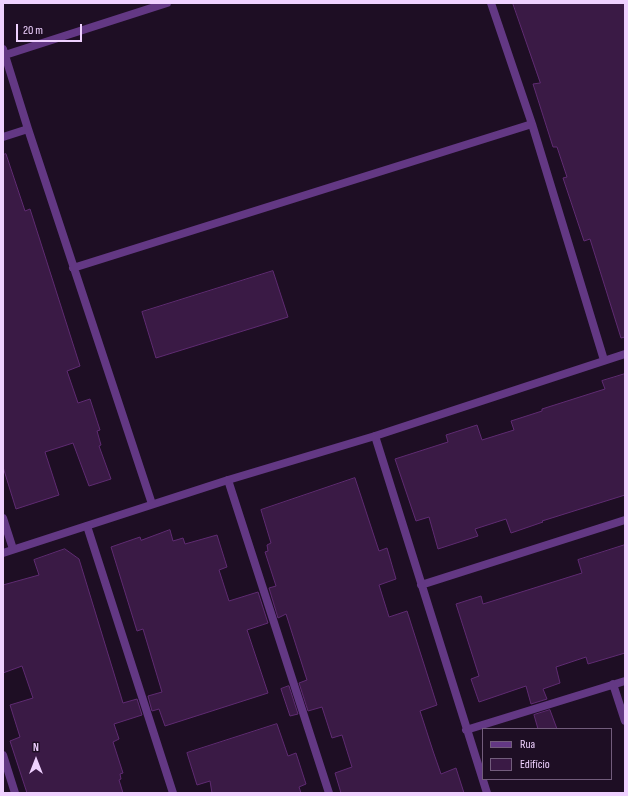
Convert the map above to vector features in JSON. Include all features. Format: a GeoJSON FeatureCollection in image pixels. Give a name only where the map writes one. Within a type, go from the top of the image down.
{"type":"FeatureCollection","features":[{"type":"Feature","properties":{"kind":"street"},"geometry":{"type":"LineString","coordinates":[[152,504],[73,268],[4,52],[166,3]]}},
{"type":"Feature","properties":{"kind":"street"},"geometry":{"type":"LineString","coordinates":[[490,3],[532,124],[604,360]]}},
{"type":"Feature","properties":{"kind":"street"},"geometry":{"type":"LineString","coordinates":[[73,268],[532,124]]}},
{"type":"Feature","properties":{"kind":"street"},"geometry":{"type":"LineString","coordinates":[[3,137],[28,129]]}},
{"type":"Feature","properties":{"kind":"street"},"geometry":{"type":"LineString","coordinates":[[3,553],[228,480],[375,436],[625,354]]}},
{"type":"Feature","properties":{"kind":"street"},"geometry":{"type":"LineString","coordinates":[[375,436],[482,778]]}},
{"type":"Feature","properties":{"kind":"street"},"geometry":{"type":"LineString","coordinates":[[228,480],[329,793]]}},
{"type":"Feature","properties":{"kind":"street"},"geometry":{"type":"LineString","coordinates":[[3,518],[13,549]]}},
{"type":"Feature","properties":{"kind":"street"},"geometry":{"type":"LineString","coordinates":[[421,585],[625,520]]}},
{"type":"Feature","properties":{"kind":"street"},"geometry":{"type":"LineString","coordinates":[[87,526],[173,793]]}},
{"type":"Feature","properties":{"kind":"street"},"geometry":{"type":"LineString","coordinates":[[466,730],[625,680]]}},
{"type":"Feature","properties":{"kind":"street"},"geometry":{"type":"LineString","coordinates":[[613,684],[625,721]]}},
{"type":"Feature","properties":{"kind":"street"},"geometry":{"type":"LineString","coordinates":[[3,755],[15,793]]}},
{"type":"Feature","properties":{"kind":"street"},"geometry":{"type":"LineString","coordinates":[[483,780],[487,793]]}},
{"type":"Feature","properties":{"kind":"building"},"geometry":{"type":"Polygon","coordinates":[[[513,3],[625,3],[625,337],[621,338],[590,239],[584,241],[563,178],[567,177],[557,147],[553,147],[533,84],[540,83],[513,3]]]}},
{"type":"Feature","properties":{"kind":"building"},"geometry":{"type":"Polygon","coordinates":[[[6,154],[25,211],[30,209],[80,366],[67,371],[78,403],[90,399],[100,430],[97,431],[101,445],[99,446],[111,479],[89,486],[73,443],[45,452],[59,495],[16,509],[3,467],[3,155],[6,154]]]}},
{"type":"Feature","properties":{"kind":"building"},"geometry":{"type":"Polygon","coordinates":[[[273,271],[288,317],[156,358],[142,312],[273,271]]]}},
{"type":"Feature","properties":{"kind":"building"},"geometry":{"type":"Polygon","coordinates":[[[625,374],[625,495],[542,521],[543,522],[511,533],[506,519],[475,529],[478,536],[438,549],[429,517],[416,521],[395,459],[448,442],[446,435],[477,425],[482,440],[514,430],[511,421],[542,411],[542,409],[605,389],[602,381],[625,374]]]}},
{"type":"Feature","properties":{"kind":"building"},"geometry":{"type":"Polygon","coordinates":[[[355,478],[379,551],[387,548],[396,579],[379,585],[389,617],[407,611],[437,705],[420,711],[433,751],[441,774],[456,768],[464,793],[341,793],[335,773],[352,767],[342,735],[332,738],[322,707],[308,711],[299,683],[307,680],[286,614],[278,618],[269,588],[276,586],[265,552],[268,551],[267,545],[271,543],[261,510],[355,478]]]}},
{"type":"Feature","properties":{"kind":"building"},"geometry":{"type":"Polygon","coordinates":[[[170,530],[173,541],[183,538],[185,544],[217,535],[227,567],[219,570],[229,601],[258,592],[268,623],[247,630],[268,693],[165,726],[159,709],[152,711],[148,696],[162,692],[143,629],[137,631],[111,547],[140,537],[141,540],[170,530]]]}},
{"type":"Feature","properties":{"kind":"building"},"geometry":{"type":"Polygon","coordinates":[[[625,545],[625,653],[588,664],[586,657],[556,667],[560,683],[543,689],[547,699],[531,704],[526,686],[479,702],[471,679],[479,676],[456,604],[481,596],[483,604],[582,573],[578,560],[625,545]]]}},
{"type":"Feature","properties":{"kind":"building"},"geometry":{"type":"Polygon","coordinates":[[[65,549],[79,559],[123,703],[137,699],[142,715],[114,724],[119,739],[113,742],[123,773],[120,774],[121,779],[119,780],[123,793],[27,793],[10,741],[20,737],[10,705],[33,698],[22,666],[3,673],[3,585],[39,575],[34,560],[65,549]]]}},
{"type":"Feature","properties":{"kind":"building"},"geometry":{"type":"Polygon","coordinates":[[[289,686],[298,714],[290,716],[281,689],[289,686]]]}},
{"type":"Feature","properties":{"kind":"building"},"geometry":{"type":"Polygon","coordinates":[[[550,710],[557,728],[538,728],[534,715],[550,710]]]}},
{"type":"Feature","properties":{"kind":"building"},"geometry":{"type":"Polygon","coordinates":[[[277,724],[288,756],[296,753],[306,784],[299,787],[301,793],[212,793],[210,781],[197,785],[187,753],[277,724]]]}}]}
